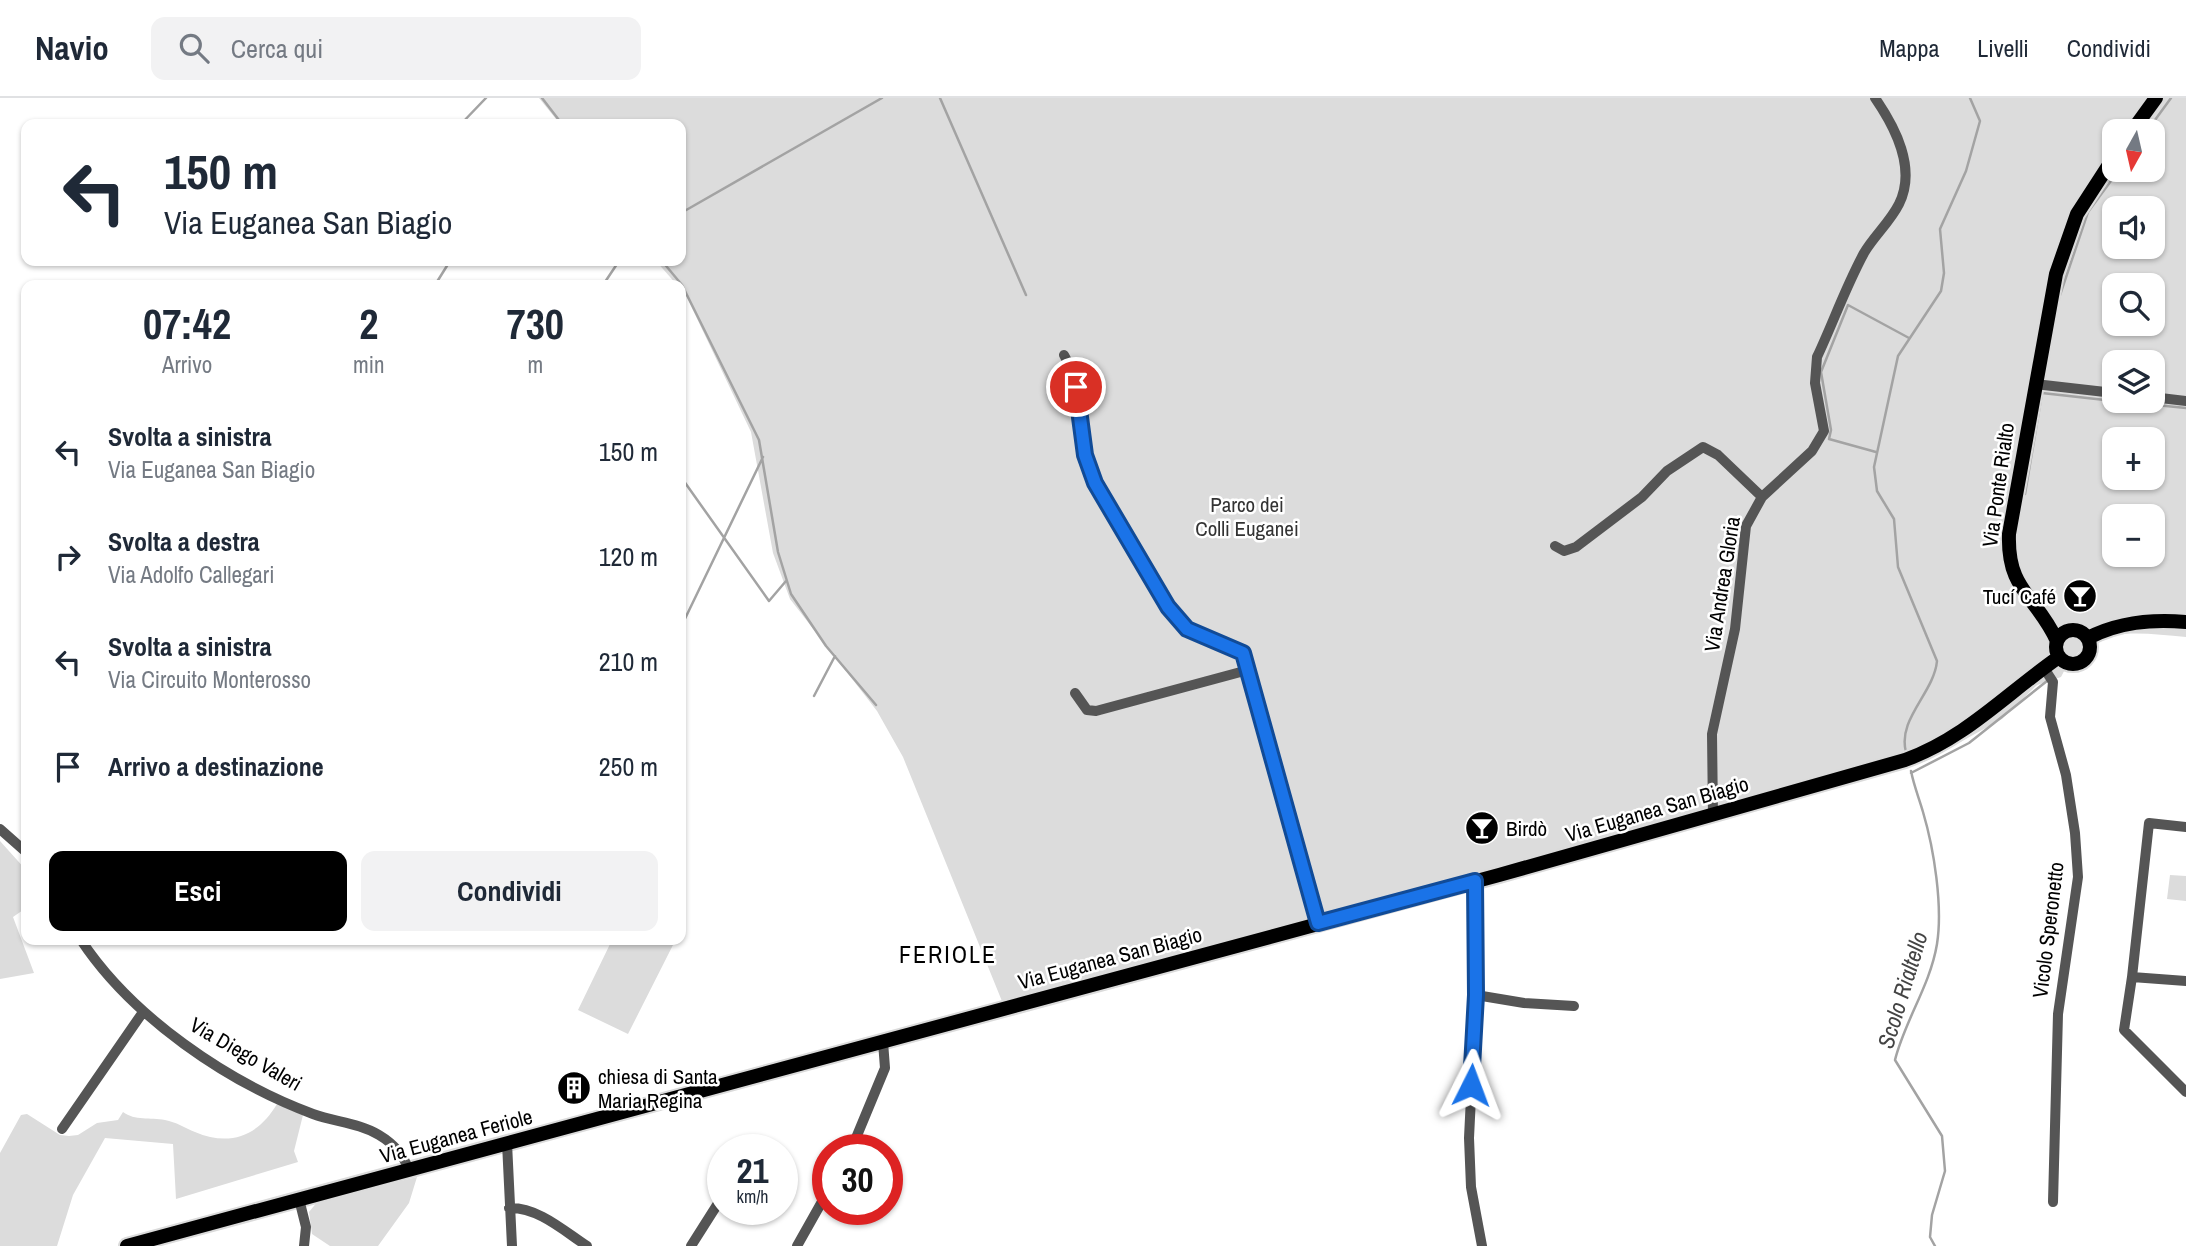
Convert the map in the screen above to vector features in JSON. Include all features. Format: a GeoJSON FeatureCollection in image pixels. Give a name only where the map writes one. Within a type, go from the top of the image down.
{"type":"FeatureCollection","features":[{"type":"Feature","properties":{"kind":"main road"},"geometry":{"type":"LineString","coordinates":[[2141,119],[2156,98]]}},
{"type":"Feature","properties":{"kind":"main road","name":"Via Ponte Rialto"},"geometry":{"type":"LineString","coordinates":[[2062,636],[2020,587],[2008,558],[2017,484],[2056,274],[2071,226],[2102,174]]}},
{"type":"Feature","properties":{"kind":"main road"},"geometry":{"type":"LineString","coordinates":[[2088,638],[2107,629],[2143,621],[2186,622]]}},
{"type":"Feature","properties":{"kind":"main road"},"geometry":{"type":"LineString","coordinates":[[2081,632],[2088,638],[2089,652],[2083,660],[2069,663],[2059,657],[2062,636],[2081,632]]}},
{"type":"Feature","properties":{"kind":"main road","name":"Via Euganea San Biagio"},"geometry":{"type":"LineString","coordinates":[[957,1022],[1713,816],[1924,753],[1975,724],[2059,657]]}},
{"type":"Feature","properties":{"kind":"main road","name":"Via Euganea Feriole"},"geometry":{"type":"LineString","coordinates":[[127,1246],[957,1022]]}},
{"type":"Feature","properties":{"kind":"street"},"geometry":{"type":"LineString","coordinates":[[1762,497],[1812,451],[1822,438],[1824,431],[1814,373],[1817,357],[1864,253],[1900,200],[1904,184],[1901,146],[1892,124],[1875,98]]}},
{"type":"Feature","properties":{"kind":"street"},"geometry":{"type":"LineString","coordinates":[[1064,355],[1073,372],[1085,455],[1095,483],[1168,607],[1187,629],[1243,653],[1318,923]]}},
{"type":"Feature","properties":{"kind":"street"},"geometry":{"type":"LineString","coordinates":[[2035,384],[2102,392]]}},
{"type":"Feature","properties":{"kind":"street"},"geometry":{"type":"LineString","coordinates":[[2165,399],[2186,401]]}},
{"type":"Feature","properties":{"kind":"street","name":"Via Andrea Gloria"},"geometry":{"type":"LineString","coordinates":[[1555,546],[1564,551],[1576,547],[1642,496],[1667,471],[1703,447],[1718,454],[1762,497],[1746,526],[1735,629],[1712,734],[1713,816]]}},
{"type":"Feature","properties":{"kind":"street","name":"Vicolo Speronetto"},"geometry":{"type":"LineString","coordinates":[[2044,668],[2053,682],[2050,717],[2066,775],[2075,833],[2078,877],[2058,1014],[2053,1202]]}},
{"type":"Feature","properties":{"kind":"street"},"geometry":{"type":"LineString","coordinates":[[1075,693],[1087,710],[1096,711],[1248,670]]}},
{"type":"Feature","properties":{"kind":"street"},"geometry":{"type":"LineString","coordinates":[[2186,827],[2149,823],[2124,1030],[2186,1091]]}},
{"type":"Feature","properties":{"kind":"street"},"geometry":{"type":"LineString","coordinates":[[0,829],[21,848]]}},
{"type":"Feature","properties":{"kind":"street"},"geometry":{"type":"LineString","coordinates":[[1475,881],[1476,995],[1469,1138],[1471,1187],[1482,1246]]}},
{"type":"Feature","properties":{"kind":"street","name":"Via Diego Valeri"},"geometry":{"type":"LineString","coordinates":[[85,945],[114,985],[143,1012],[229,1072],[314,1114],[378,1134],[403,1156],[409,1171]]}},
{"type":"Feature","properties":{"kind":"street"},"geometry":{"type":"LineString","coordinates":[[2132,977],[2186,981]]}},
{"type":"Feature","properties":{"kind":"street"},"geometry":{"type":"LineString","coordinates":[[1476,995],[1524,1003],[1574,1006]]}},
{"type":"Feature","properties":{"kind":"street"},"geometry":{"type":"LineString","coordinates":[[62,1129],[143,1012]]}},
{"type":"Feature","properties":{"kind":"street"},"geometry":{"type":"LineString","coordinates":[[858,1134],[885,1068],[883,1042]]}},
{"type":"Feature","properties":{"kind":"street"},"geometry":{"type":"LineString","coordinates":[[507,1143],[512,1246]]}},
{"type":"Feature","properties":{"kind":"street"},"geometry":{"type":"LineString","coordinates":[[299,1199],[306,1227],[304,1246]]}},
{"type":"Feature","properties":{"kind":"street"},"geometry":{"type":"LineString","coordinates":[[509,1208],[525,1209],[537,1214],[587,1246]]}},
{"type":"Feature","properties":{"kind":"street"},"geometry":{"type":"LineString","coordinates":[[797,1246],[812,1219]]}},
{"type":"Feature","properties":{"kind":"street"},"geometry":{"type":"LineString","coordinates":[[691,1246],[707,1221]]}},
{"type":"Feature","properties":{"kind":"green space","name":"Parco dei Colli Euganei"},"geometry":{"type":"Polygon","coordinates":[[[539,98],[2186,98],[2186,637],[2131,634],[2114,635],[2099,640],[2085,647],[2061,677],[2037,685],[2002,719],[1926,761],[1008,1016],[903,757],[877,711],[790,599],[773,553],[751,432],[686,296],[686,280],[673,280],[660,266],[686,266],[686,119],[556,119],[539,98]]]}},
{"type":"Feature","properties":{"kind":"green space"},"geometry":{"type":"Polygon","coordinates":[[[0,841],[21,864],[21,911],[13,917],[21,945],[24,945],[34,973],[0,979],[0,841]]]}},
{"type":"Feature","properties":{"kind":"green space"},"geometry":{"type":"Polygon","coordinates":[[[2170,875],[2186,876],[2186,901],[2167,899],[2170,875]]]}},
{"type":"Feature","properties":{"kind":"green space"},"geometry":{"type":"Polygon","coordinates":[[[610,945],[673,945],[628,1034],[578,1010],[610,945]]]}},
{"type":"Feature","properties":{"kind":"green space"},"geometry":{"type":"Polygon","coordinates":[[[277,1104],[303,1115],[294,1151],[298,1162],[176,1199],[173,1144],[105,1138],[73,1195],[57,1246],[0,1246],[0,1153],[21,1115],[27,1114],[60,1135],[69,1136],[78,1135],[97,1123],[118,1120],[123,1112],[138,1118],[169,1121],[208,1136],[231,1138],[252,1131],[277,1104]]]}},
{"type":"Feature","properties":{"kind":"green space"},"geometry":{"type":"Polygon","coordinates":[[[417,1177],[409,1203],[378,1246],[330,1246],[312,1234],[309,1212],[318,1201],[417,1177]]]}},
{"type":"Feature","properties":{"kind":"waterway"},"geometry":{"type":"LineString","coordinates":[[466,119],[486,98]]}},
{"type":"Feature","properties":{"kind":"waterway"},"geometry":{"type":"LineString","coordinates":[[542,98],[558,119]]}},
{"type":"Feature","properties":{"kind":"waterway"},"geometry":{"type":"LineString","coordinates":[[686,210],[882,98]]}},
{"type":"Feature","properties":{"kind":"waterway"},"geometry":{"type":"LineString","coordinates":[[940,98],[1026,295]]}},
{"type":"Feature","properties":{"kind":"waterway","name":"Scolo Rialtello"},"geometry":{"type":"LineString","coordinates":[[1906,752],[1907,728],[1930,684],[1937,661],[1898,567],[1894,519],[1877,491],[1874,467],[1898,356],[1941,291],[1944,273],[1940,229],[1966,171],[1980,121],[1970,98]]}},
{"type":"Feature","properties":{"kind":"waterway"},"geometry":{"type":"LineString","coordinates":[[2156,119],[2171,98]]}},
{"type":"Feature","properties":{"kind":"waterway"},"geometry":{"type":"LineString","coordinates":[[2059,298],[2088,212],[2110,182]]}},
{"type":"Feature","properties":{"kind":"waterway"},"geometry":{"type":"LineString","coordinates":[[438,280],[447,266]]}},
{"type":"Feature","properties":{"kind":"waterway"},"geometry":{"type":"LineString","coordinates":[[606,280],[616,266]]}},
{"type":"Feature","properties":{"kind":"waterway"},"geometry":{"type":"LineString","coordinates":[[666,266],[678,280]]}},
{"type":"Feature","properties":{"kind":"waterway"},"geometry":{"type":"LineString","coordinates":[[686,293],[759,440],[778,552],[791,594],[826,646],[876,705]]}},
{"type":"Feature","properties":{"kind":"waterway"},"geometry":{"type":"LineString","coordinates":[[1876,452],[1829,439],[1831,430],[1821,372],[1848,305],[1909,338]]}},
{"type":"Feature","properties":{"kind":"waterway"},"geometry":{"type":"LineString","coordinates":[[2045,376],[2049,349]]}},
{"type":"Feature","properties":{"kind":"waterway"},"geometry":{"type":"LineString","coordinates":[[2025,494],[2042,393],[2102,400]]}},
{"type":"Feature","properties":{"kind":"waterway"},"geometry":{"type":"LineString","coordinates":[[2165,406],[2186,408]]}},
{"type":"Feature","properties":{"kind":"waterway"},"geometry":{"type":"LineString","coordinates":[[686,617],[763,457]]}},
{"type":"Feature","properties":{"kind":"waterway"},"geometry":{"type":"LineString","coordinates":[[686,484],[769,601],[786,581]]}},
{"type":"Feature","properties":{"kind":"waterway"},"geometry":{"type":"LineString","coordinates":[[814,696],[835,656]]}},
{"type":"Feature","properties":{"kind":"waterway"},"geometry":{"type":"LineString","coordinates":[[1911,773],[1969,743],[2047,681]]}},
{"type":"Feature","properties":{"kind":"waterway","name":"Scolo Rialtello"},"geometry":{"type":"LineString","coordinates":[[1911,771],[1934,860],[1939,929],[1929,974],[1895,1060],[1942,1136],[1945,1171],[1932,1215],[1930,1237],[1935,1246]]}},
{"type":"Feature","properties":{"kind":"place","name":"Tucí Café"},"geometry":{"type":"Point","coordinates":[2080,596]}},
{"type":"Feature","properties":{"kind":"place","name":"Birdò"},"geometry":{"type":"Point","coordinates":[1482,828]}},
{"type":"Feature","properties":{"kind":"place","name":"chiesa di Santa Maria Regina"},"geometry":{"type":"Point","coordinates":[574,1088]}},
{"type":"Feature","properties":{"kind":"district","name":"FERIOLE"},"geometry":{"type":"Point","coordinates":[948,954]}},
{"type":"Feature","properties":{"kind":"route"},"geometry":{"type":"LineString","coordinates":[[1076,387],[1085,455],[1095,483],[1168,607],[1187,629],[1198,636],[1243,653],[1318,923],[1475,881],[1476,995],[1471,1085]]}}]}
